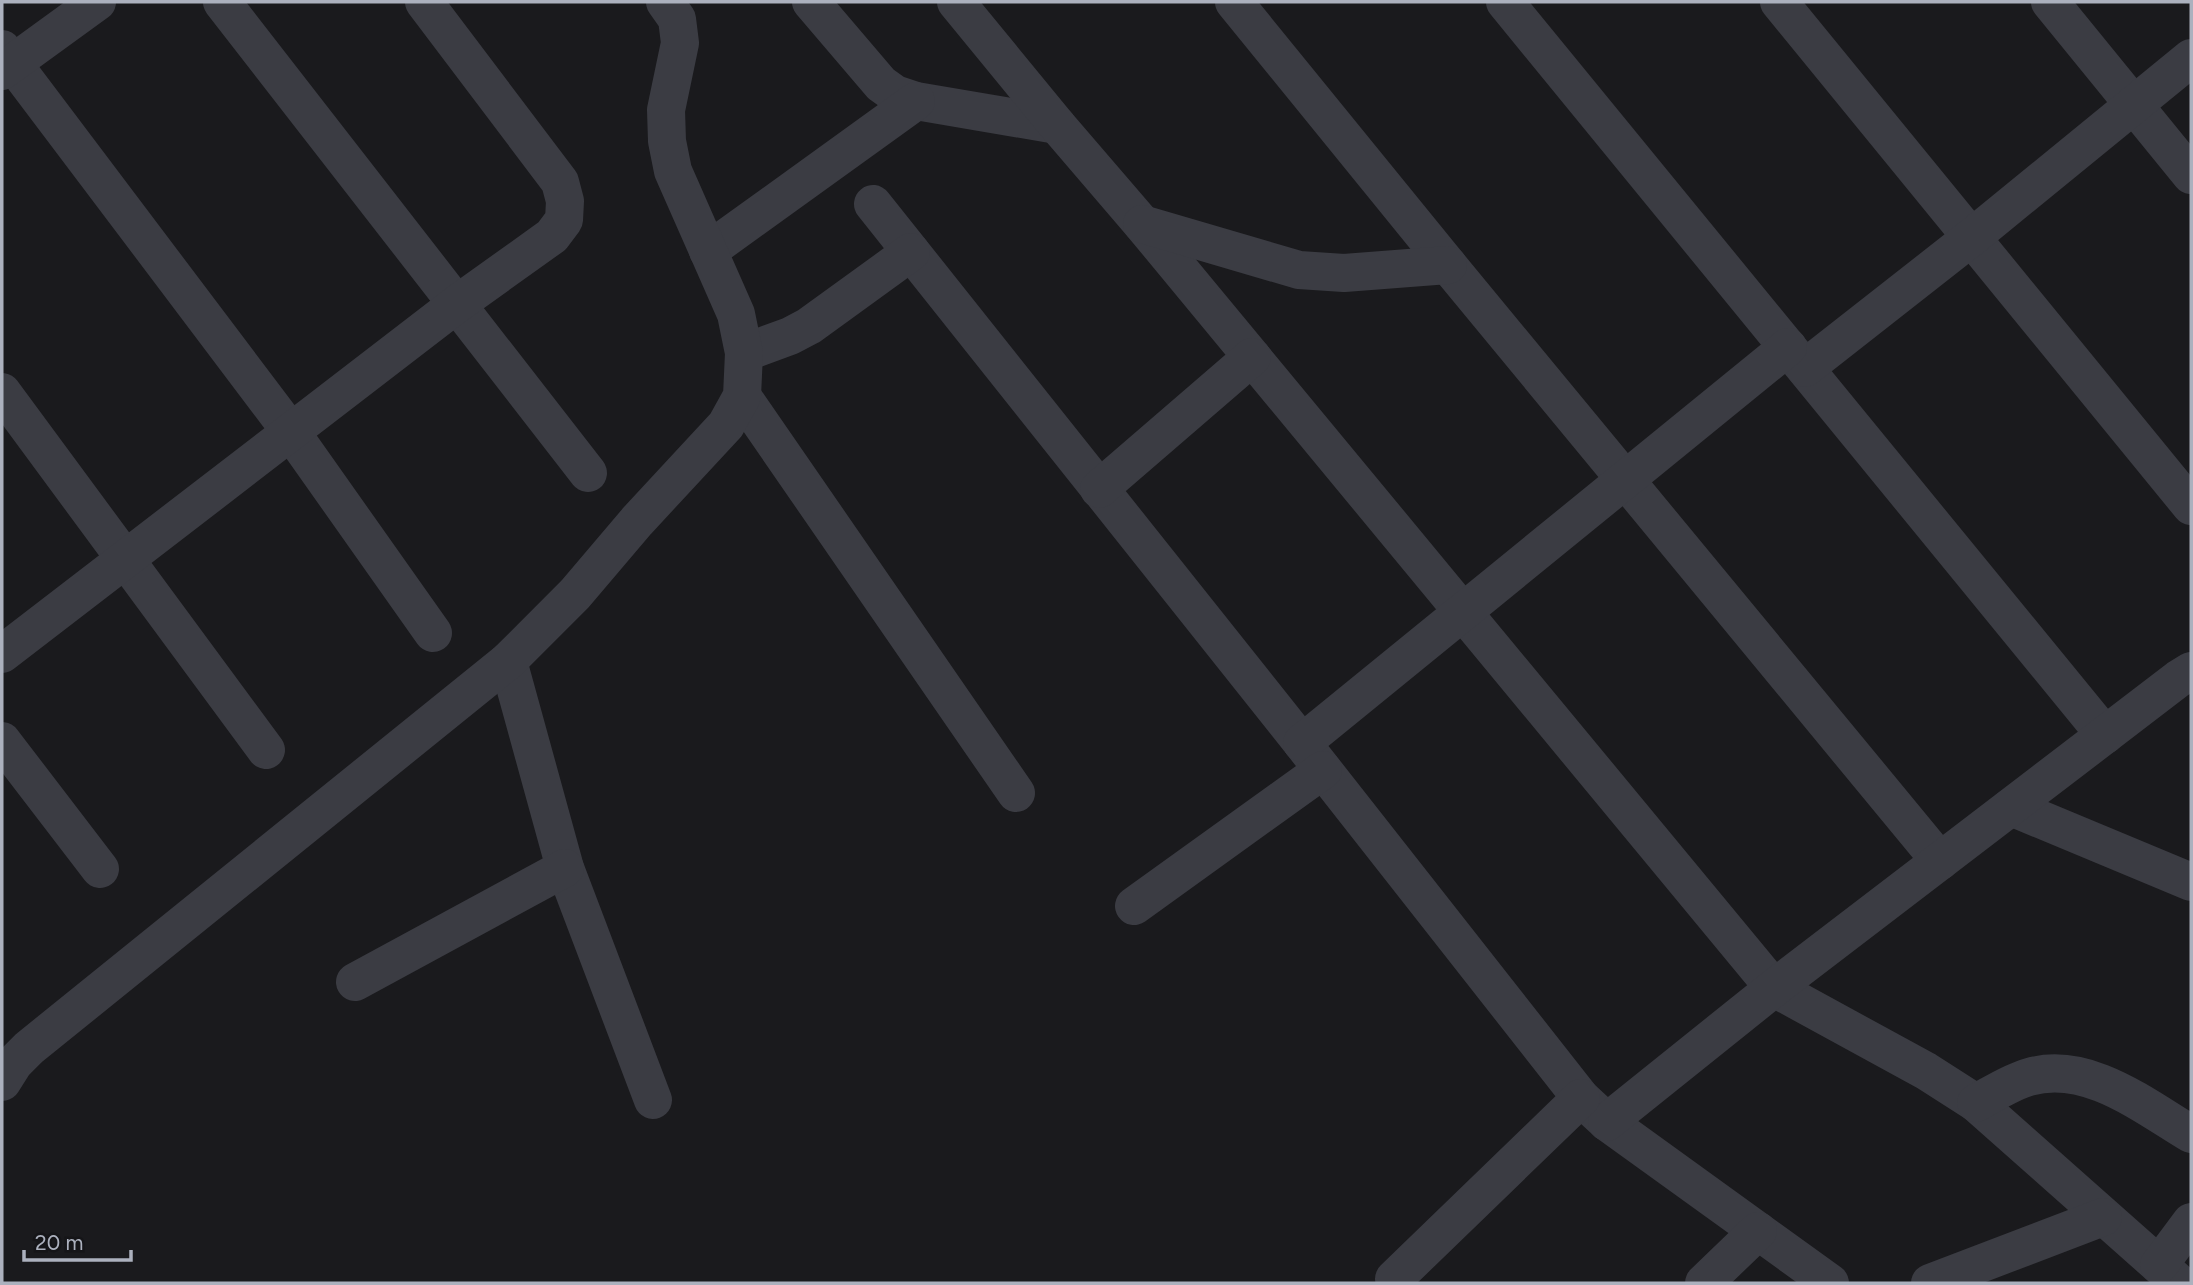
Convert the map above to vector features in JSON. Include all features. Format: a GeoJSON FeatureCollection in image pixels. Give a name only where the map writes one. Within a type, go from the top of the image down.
{"type":"FeatureCollection","features":[{"type":"Feature","properties":{"kind":"street"},"geometry":{"type":"LineString","coordinates":[[97,2],[5,61],[291,432],[433,633]]}},
{"type":"Feature","properties":{"kind":"street"},"geometry":{"type":"LineString","coordinates":[[222,2],[588,473]]}},
{"type":"Feature","properties":{"kind":"street"},"geometry":{"type":"LineString","coordinates":[[2,654],[457,304],[552,236],[564,220],[565,201],[561,182],[424,2]]}},
{"type":"Feature","properties":{"kind":"street"},"geometry":{"type":"LineString","coordinates":[[2,1083],[14,1063],[15,1047],[508,661],[575,594],[637,521],[726,425],[742,396],[744,353],[736,314],[673,171],[667,141],[666,110],[680,43],[677,19],[665,2]]}},
{"type":"Feature","properties":{"kind":"street"},"geometry":{"type":"LineString","coordinates":[[811,2],[881,85],[895,94],[916,101],[1057,125]]}},
{"type":"Feature","properties":{"kind":"street"},"geometry":{"type":"LineString","coordinates":[[956,2],[1774,988],[1926,1071],[1976,1103],[2169,1274],[2191,1222]]}},
{"type":"Feature","properties":{"kind":"street"},"geometry":{"type":"LineString","coordinates":[[1234,2],[1940,861]]}},
{"type":"Feature","properties":{"kind":"street"},"geometry":{"type":"LineString","coordinates":[[1505,2],[2105,735]]}},
{"type":"Feature","properties":{"kind":"street"},"geometry":{"type":"LineString","coordinates":[[1779,2],[2191,506]]}},
{"type":"Feature","properties":{"kind":"street"},"geometry":{"type":"LineString","coordinates":[[2050,2],[2191,175]]}},
{"type":"Feature","properties":{"kind":"street"},"geometry":{"type":"LineString","coordinates":[[1134,906],[1313,757],[1462,611],[1625,479],[1796,357],[1972,237],[2191,58]]}},
{"type":"Feature","properties":{"kind":"street"},"geometry":{"type":"LineString","coordinates":[[708,251],[916,101]]}},
{"type":"Feature","properties":{"kind":"street"},"geometry":{"type":"LineString","coordinates":[[873,204],[1594,1110],[1830,1283]]}},
{"type":"Feature","properties":{"kind":"street"},"geometry":{"type":"LineString","coordinates":[[1142,224],[1299,270],[1343,273],[1448,265]]}},
{"type":"Feature","properties":{"kind":"street"},"geometry":{"type":"LineString","coordinates":[[744,353],[809,326],[911,252]]}},
{"type":"Feature","properties":{"kind":"street"},"geometry":{"type":"LineString","coordinates":[[1099,489],[1252,357]]}},
{"type":"Feature","properties":{"kind":"street"},"geometry":{"type":"LineString","coordinates":[[2,392],[266,750]]}},
{"type":"Feature","properties":{"kind":"street"},"geometry":{"type":"LineString","coordinates":[[742,396],[1016,793]]}},
{"type":"Feature","properties":{"kind":"street"},"geometry":{"type":"LineString","coordinates":[[508,661],[565,868],[653,1100]]}},
{"type":"Feature","properties":{"kind":"street"},"geometry":{"type":"LineString","coordinates":[[1394,1279],[1594,1110],[1774,988],[2191,671]]}},
{"type":"Feature","properties":{"kind":"street"},"geometry":{"type":"LineString","coordinates":[[2,741],[100,869]]}},
{"type":"Feature","properties":{"kind":"street"},"geometry":{"type":"LineString","coordinates":[[2011,807],[2191,882]]}},
{"type":"Feature","properties":{"kind":"street"},"geometry":{"type":"LineString","coordinates":[[355,982],[565,868]]}},
{"type":"Feature","properties":{"kind":"street"},"geometry":{"type":"LineString","coordinates":[[1976,1103],[2027,1077],[2054,1072],[2082,1077],[2110,1087],[2191,1134]]}},
{"type":"Feature","properties":{"kind":"street"},"geometry":{"type":"LineString","coordinates":[[1930,1283],[2103,1217]]}},
{"type":"Feature","properties":{"kind":"street"},"geometry":{"type":"LineString","coordinates":[[1704,1283],[1758,1231]]}}]}
